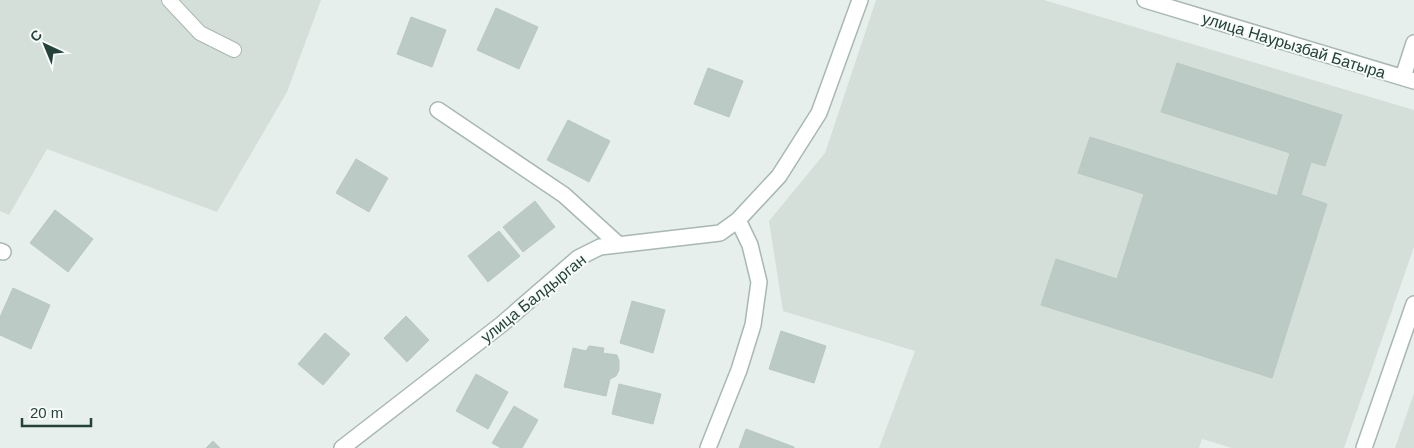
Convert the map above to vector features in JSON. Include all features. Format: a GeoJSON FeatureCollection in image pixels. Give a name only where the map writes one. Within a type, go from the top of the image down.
{"type":"FeatureCollection","features":[{"type":"Feature","properties":{"kind":"street","name":"улица Балдырган"},"geometry":{"type":"LineString","coordinates":[[342,448],[502,324],[578,258],[600,247],[720,233],[738,220],[779,176],[819,113],[860,0]]}},
{"type":"Feature","properties":{"kind":"street","name":"улица Наурызбай Батыра"},"geometry":{"type":"LineString","coordinates":[[1145,0],[1408,79]]}},
{"type":"Feature","properties":{"kind":"street"},"geometry":{"type":"LineString","coordinates":[[1408,79],[1414,43]]}},
{"type":"Feature","properties":{"kind":"street"},"geometry":{"type":"LineString","coordinates":[[438,110],[564,195],[619,245]]}},
{"type":"Feature","properties":{"kind":"street"},"geometry":{"type":"LineString","coordinates":[[708,448],[739,370],[750,334],[759,282],[750,245],[738,220]]}},
{"type":"Feature","properties":{"kind":"street"},"geometry":{"type":"LineString","coordinates":[[1364,448],[1414,304]]}},
{"type":"Feature","properties":{"kind":"lane"},"geometry":{"type":"LineString","coordinates":[[169,0],[200,33],[234,50]]}},
{"type":"Feature","properties":{"kind":"shaded area"},"geometry":{"type":"Polygon","coordinates":[[[0,0],[321,0],[287,92],[217,212],[47,149],[9,215],[0,211],[0,0]]]}},
{"type":"Feature","properties":{"kind":"shaded area"},"geometry":{"type":"Polygon","coordinates":[[[876,0],[1044,0],[1414,110],[1414,247],[1344,448],[1232,448],[1202,439],[1199,448],[879,448],[915,351],[783,311],[769,221],[825,153],[876,0]]]}},
{"type":"Feature","properties":{"kind":"shaded area"},"geometry":{"type":"Polygon","coordinates":[[[1414,393],[1414,448],[1395,448],[1414,393]]]}},
{"type":"Feature","properties":{"kind":"building"},"geometry":{"type":"Polygon","coordinates":[[[496,8],[538,27],[519,69],[477,50],[496,8]]]}},
{"type":"Feature","properties":{"kind":"building"},"geometry":{"type":"Polygon","coordinates":[[[411,17],[446,30],[432,67],[397,54],[411,17]]]}},
{"type":"Feature","properties":{"kind":"building"},"geometry":{"type":"Polygon","coordinates":[[[1177,63],[1342,115],[1325,166],[1311,162],[1301,195],[1327,204],[1272,378],[1041,305],[1056,259],[1117,279],[1144,194],[1078,173],[1090,137],[1277,196],[1290,153],[1161,112],[1177,63]]]}},
{"type":"Feature","properties":{"kind":"building"},"geometry":{"type":"Polygon","coordinates":[[[708,68],[743,81],[729,117],[694,104],[708,68]]]}},
{"type":"Feature","properties":{"kind":"building"},"geometry":{"type":"Polygon","coordinates":[[[568,120],[610,141],[589,182],[547,160],[568,120]]]}},
{"type":"Feature","properties":{"kind":"building"},"geometry":{"type":"Polygon","coordinates":[[[356,159],[388,178],[369,212],[336,193],[356,159]]]}},
{"type":"Feature","properties":{"kind":"building"},"geometry":{"type":"Polygon","coordinates":[[[535,201],[555,227],[523,252],[503,227],[535,201]]]}},
{"type":"Feature","properties":{"kind":"building"},"geometry":{"type":"Polygon","coordinates":[[[55,210],[93,239],[68,272],[30,243],[55,210]]]}},
{"type":"Feature","properties":{"kind":"building"},"geometry":{"type":"Polygon","coordinates":[[[499,231],[520,256],[488,282],[468,256],[499,231]]]}},
{"type":"Feature","properties":{"kind":"building"},"geometry":{"type":"Polygon","coordinates":[[[13,288],[50,305],[31,349],[0,335],[0,317],[13,288]]]}},
{"type":"Feature","properties":{"kind":"building"},"geometry":{"type":"Polygon","coordinates":[[[632,301],[665,310],[653,353],[620,343],[632,301]]]}},
{"type":"Feature","properties":{"kind":"building"},"geometry":{"type":"Polygon","coordinates":[[[406,316],[429,340],[407,362],[384,338],[406,316]]]}},
{"type":"Feature","properties":{"kind":"building"},"geometry":{"type":"Polygon","coordinates":[[[781,331],[826,346],[814,383],[769,369],[781,331]]]}},
{"type":"Feature","properties":{"kind":"building"},"geometry":{"type":"Polygon","coordinates":[[[325,333],[350,354],[323,385],[298,364],[325,333]]]}},
{"type":"Feature","properties":{"kind":"building"},"geometry":{"type":"Polygon","coordinates":[[[589,346],[604,348],[603,353],[617,355],[619,370],[616,376],[610,379],[606,396],[564,387],[573,348],[586,351],[589,346]]]}},
{"type":"Feature","properties":{"kind":"building"},"geometry":{"type":"Polygon","coordinates":[[[476,374],[508,392],[488,429],[456,411],[476,374]]]}},
{"type":"Feature","properties":{"kind":"building"},"geometry":{"type":"Polygon","coordinates":[[[619,384],[661,394],[653,424],[612,414],[619,384]]]}},
{"type":"Feature","properties":{"kind":"building"},"geometry":{"type":"Polygon","coordinates":[[[514,406],[538,420],[522,448],[501,448],[492,443],[514,406]]]}},
{"type":"Feature","properties":{"kind":"building"},"geometry":{"type":"Polygon","coordinates":[[[746,429],[794,447],[794,448],[739,448],[746,429]]]}},
{"type":"Feature","properties":{"kind":"building"},"geometry":{"type":"Polygon","coordinates":[[[213,441],[220,448],[206,448],[213,441]]]}}]}
